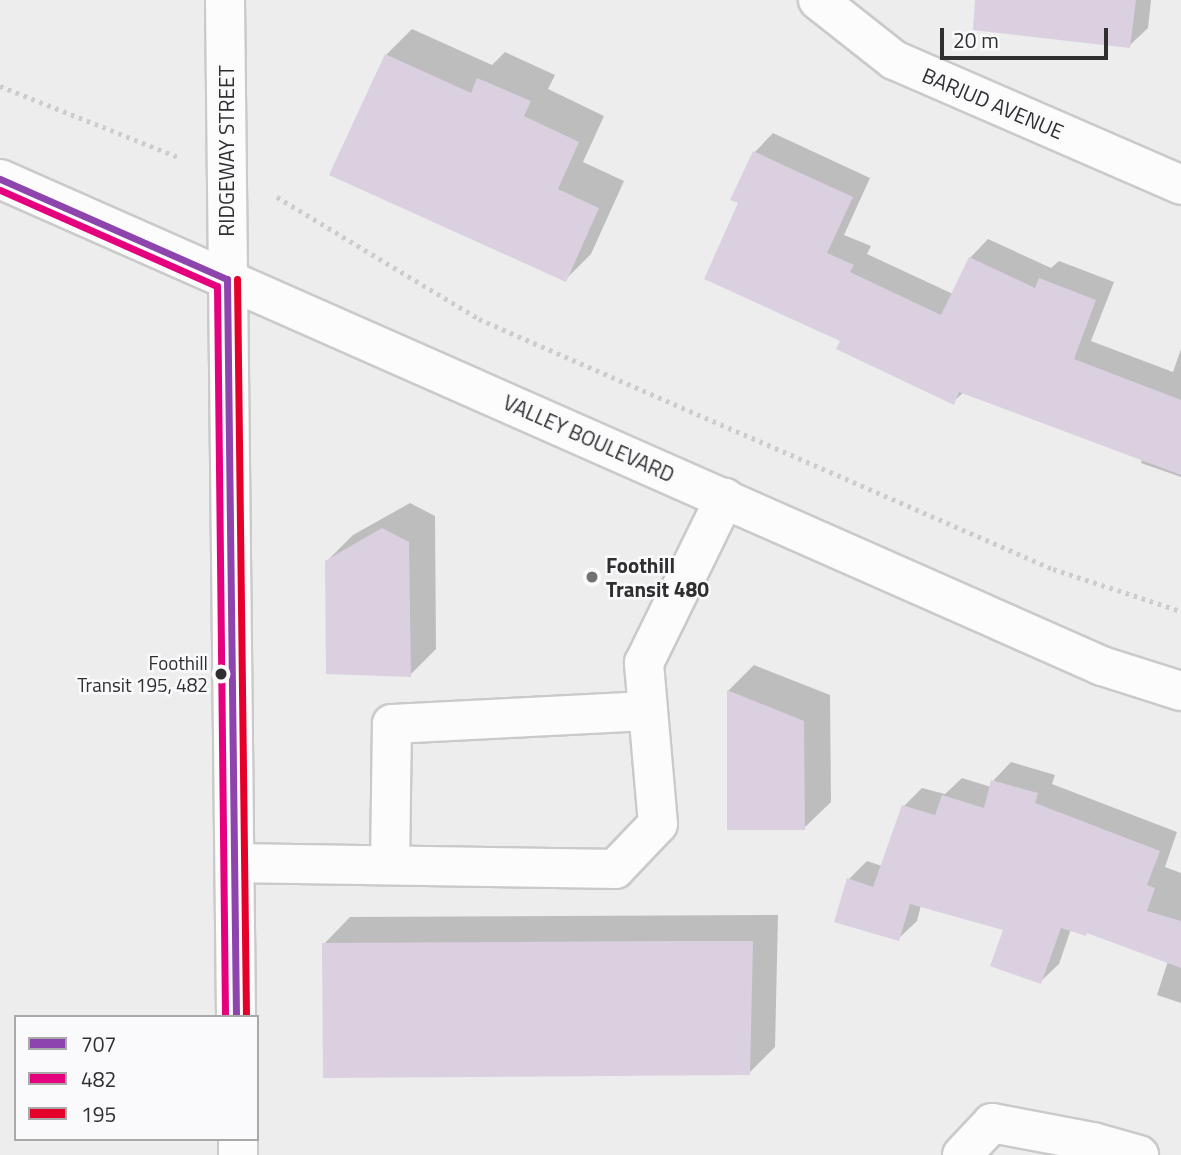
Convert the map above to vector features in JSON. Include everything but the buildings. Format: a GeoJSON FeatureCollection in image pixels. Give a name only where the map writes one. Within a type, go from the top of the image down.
{"type":"FeatureCollection","features":[{"type":"Feature","properties":{"kind":"street","name":"RIDGEWAY STREET"},"geometry":{"type":"LineString","coordinates":[[225,0],[236,1015]]}},
{"type":"Feature","properties":{"kind":"street","name":"BARJUD AVENUE"},"geometry":{"type":"LineString","coordinates":[[818,0],[894,60],[1181,185]]}},
{"type":"Feature","properties":{"kind":"street","name":"VALLEY BOULEVARD"},"geometry":{"type":"LineString","coordinates":[[0,179],[1102,666],[1181,691]]}},
{"type":"Feature","properties":{"kind":"street"},"geometry":{"type":"LineString","coordinates":[[235,863],[615,869],[658,824],[644,663],[725,498]]}},
{"type":"Feature","properties":{"kind":"street"},"geometry":{"type":"LineString","coordinates":[[390,865],[392,724],[648,710]]}},
{"type":"Feature","properties":{"kind":"street"},"geometry":{"type":"LineString","coordinates":[[962,1155],[992,1123],[1093,1142],[1139,1155]]}},
{"type":"Feature","properties":{"kind":"path"},"geometry":{"type":"LineString","coordinates":[[479,319],[1053,569],[1181,611]]}},
{"type":"Feature","properties":{"kind":"transit line","name":"707"},"geometry":{"type":"LineString","coordinates":[[0,179],[227,279],[236,1015]]}},
{"type":"Feature","properties":{"kind":"transit line","name":"482"},"geometry":{"type":"LineString","coordinates":[[0,190],[217,286],[225,1015]]}},
{"type":"Feature","properties":{"kind":"transit line","name":"195"},"geometry":{"type":"LineString","coordinates":[[237,279],[246,1015]]}},
{"type":"Feature","properties":{"kind":"place","name":"Foothill Transit 480"},"geometry":{"type":"Point","coordinates":[592,577]}},
{"type":"Feature","properties":{"kind":"place","name":"Foothill Transit 195, 482"},"geometry":{"type":"Point","coordinates":[221,674]}}]}
